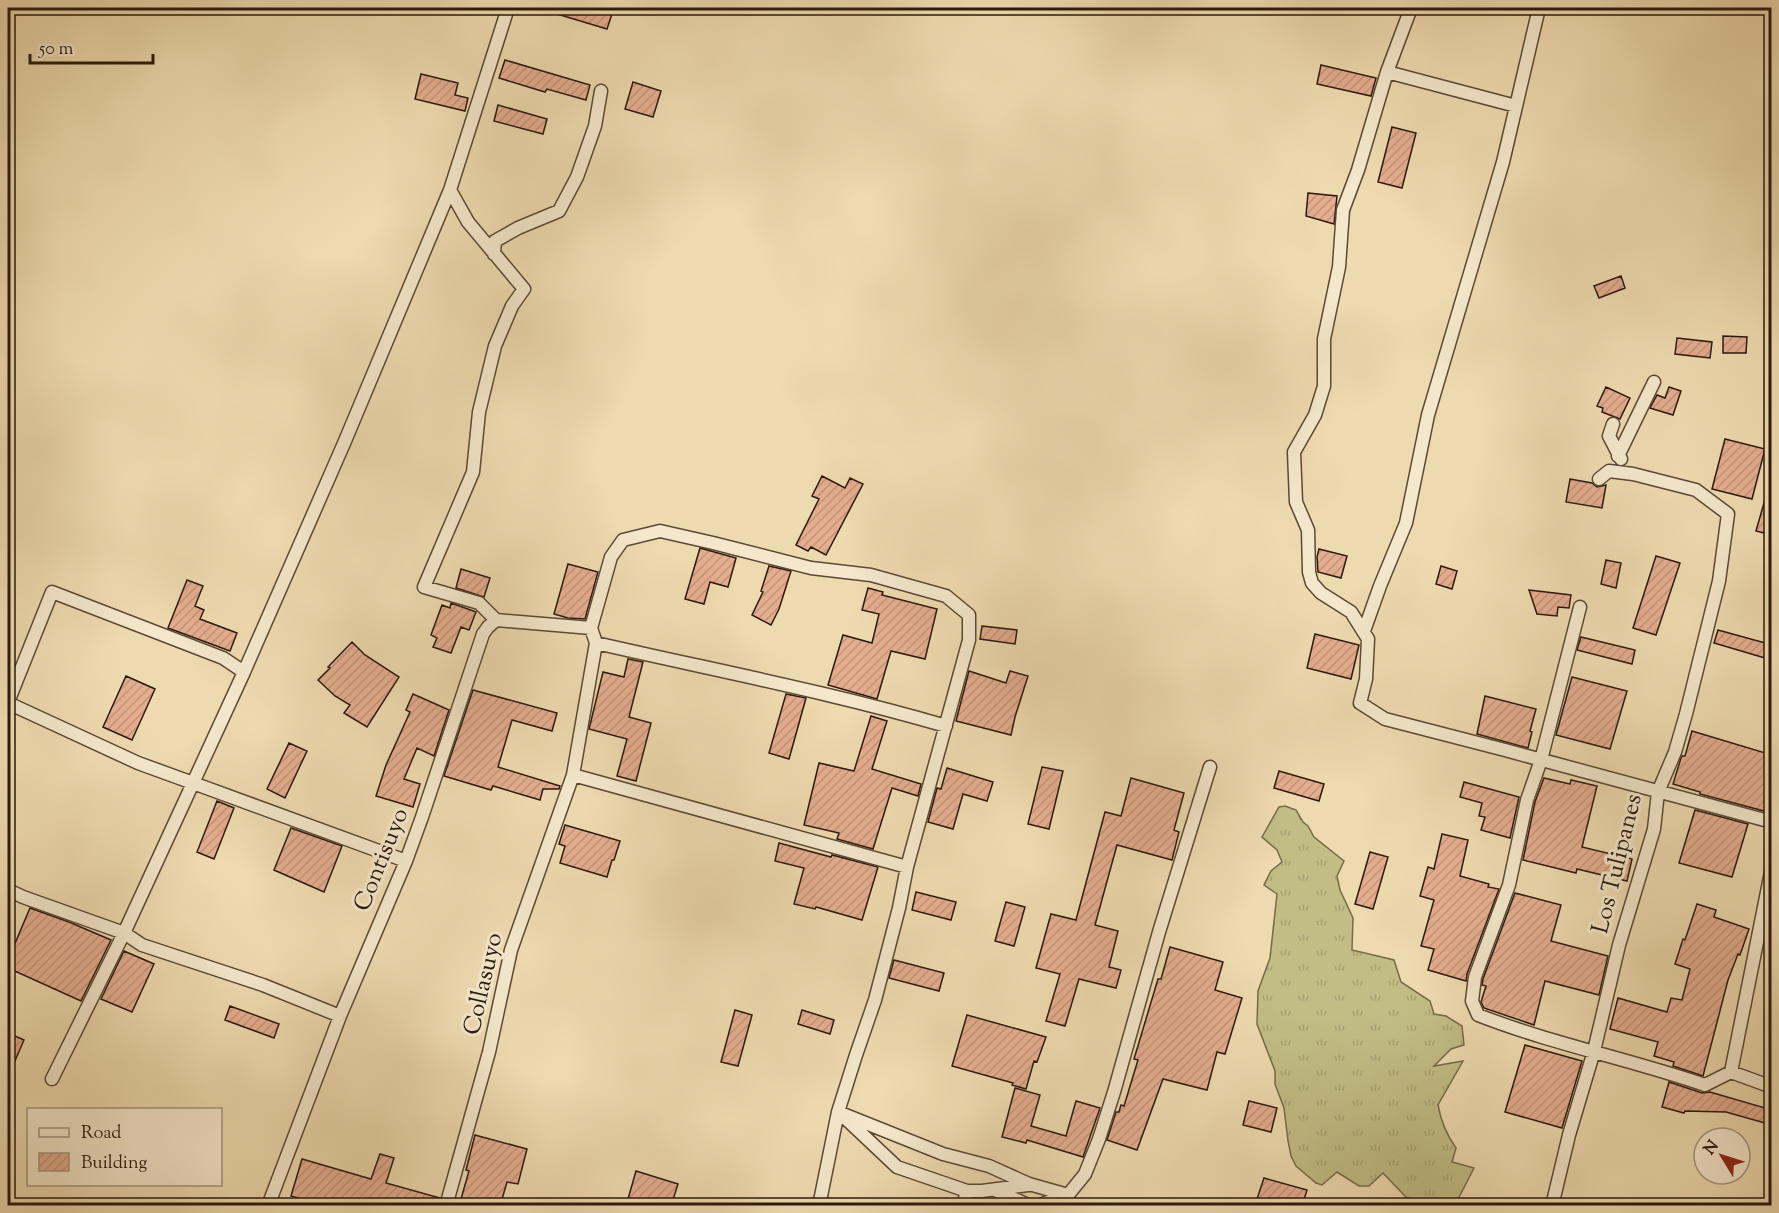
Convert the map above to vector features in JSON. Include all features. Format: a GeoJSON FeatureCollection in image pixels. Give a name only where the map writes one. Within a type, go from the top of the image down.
{"type":"FeatureCollection","features":[{"type":"Feature","properties":{"kind":"street"},"geometry":{"type":"LineString","coordinates":[[52,1079],[124,933],[244,672],[345,441],[450,190],[508,8]]}},
{"type":"Feature","properties":{"kind":"street"},"geometry":{"type":"LineString","coordinates":[[1411,8],[1387,72],[1358,170],[1343,210],[1339,267],[1324,339],[1324,386],[1316,415],[1294,453],[1296,502],[1308,530],[1311,583],[1351,612],[1368,639],[1366,679],[1360,703],[1385,719],[1772,822]]}},
{"type":"Feature","properties":{"kind":"street"},"geometry":{"type":"LineString","coordinates":[[1364,631],[1406,523],[1428,415],[1503,162],[1539,8]]}},
{"type":"Feature","properties":{"kind":"street"},"geometry":{"type":"LineString","coordinates":[[1387,72],[1516,106]]}},
{"type":"Feature","properties":{"kind":"street"},"geometry":{"type":"LineString","coordinates":[[494,254],[495,241],[518,228],[559,211],[577,177],[595,126],[601,91]]}},
{"type":"Feature","properties":{"kind":"street"},"geometry":{"type":"LineString","coordinates":[[450,190],[468,222],[524,289],[512,306],[495,346],[479,412],[473,472],[424,587],[479,603],[496,620],[591,628]]}},
{"type":"Feature","properties":{"kind":"street"},"geometry":{"type":"LineString","coordinates":[[1618,456],[1654,382]]}},
{"type":"Feature","properties":{"kind":"street"},"geometry":{"type":"LineString","coordinates":[[1613,424],[1609,436],[1618,456],[1633,474]]}},
{"type":"Feature","properties":{"kind":"street"},"geometry":{"type":"LineString","coordinates":[[1599,479],[1609,471],[1633,474]]}},
{"type":"Feature","properties":{"kind":"street","name":"Los Tulipanes"},"geometry":{"type":"LineString","coordinates":[[1552,1206],[1569,1135],[1594,1051],[1619,945],[1654,829],[1658,792],[1675,752],[1686,714],[1719,581],[1728,514],[1696,490],[1633,474]]}},
{"type":"Feature","properties":{"kind":"street"},"geometry":{"type":"LineString","coordinates":[[819,1206],[838,1112],[876,1000],[907,867],[946,726],[969,640],[969,615],[946,596],[871,575],[811,568],[660,531],[623,540],[611,557],[591,628],[596,643],[808,689],[946,726]]}},
{"type":"Feature","properties":{"kind":"street"},"geometry":{"type":"LineString","coordinates":[[244,672],[223,658],[52,592],[8,702],[138,763],[406,861]]}},
{"type":"Feature","properties":{"kind":"street"},"geometry":{"type":"LineString","coordinates":[[1580,607],[1541,760],[1527,800],[1509,885],[1475,977],[1472,1001],[1478,1015],[1504,1025],[1705,1085],[1731,1072],[1772,1087]]}},
{"type":"Feature","properties":{"kind":"street","name":"Contisuyo"},"geometry":{"type":"LineString","coordinates":[[268,1206],[340,1016],[406,861],[483,634],[496,620]]}},
{"type":"Feature","properties":{"kind":"street","name":"Collasuyo"},"geometry":{"type":"LineString","coordinates":[[446,1206],[489,1052],[511,950],[573,775],[596,643]]}},
{"type":"Feature","properties":{"kind":"street"},"geometry":{"type":"LineString","coordinates":[[1037,1206],[1070,1200],[1085,1174],[1099,1139],[1209,767]]}},
{"type":"Feature","properties":{"kind":"street"},"geometry":{"type":"LineString","coordinates":[[573,775],[907,867]]}},
{"type":"Feature","properties":{"kind":"street"},"geometry":{"type":"LineString","coordinates":[[1731,1072],[1772,867]]}},
{"type":"Feature","properties":{"kind":"street"},"geometry":{"type":"LineString","coordinates":[[8,890],[124,933],[142,945],[263,985],[340,1016]]}},
{"type":"Feature","properties":{"kind":"street"},"geometry":{"type":"LineString","coordinates":[[838,1112],[942,1154],[989,1166],[1070,1200]]}},
{"type":"Feature","properties":{"kind":"street"},"geometry":{"type":"LineString","coordinates":[[838,1112],[897,1167],[967,1191],[994,1190],[1029,1184]]}},
{"type":"Feature","properties":{"kind":"street"},"geometry":{"type":"LineString","coordinates":[[994,1190],[1030,1206]]}},
{"type":"Feature","properties":{"kind":"street"},"geometry":{"type":"LineString","coordinates":[[963,1206],[967,1191]]}},
{"type":"Feature","properties":{"kind":"green space"},"geometry":{"type":"Polygon","coordinates":[[[1285,806],[1296,810],[1314,837],[1344,861],[1337,876],[1340,890],[1353,918],[1352,950],[1394,960],[1401,982],[1430,1001],[1434,1014],[1446,1016],[1462,1026],[1464,1045],[1451,1049],[1434,1066],[1463,1061],[1438,1105],[1444,1128],[1456,1148],[1452,1162],[1474,1168],[1455,1205],[1432,1205],[1406,1197],[1383,1173],[1369,1186],[1359,1186],[1337,1172],[1322,1185],[1316,1183],[1296,1166],[1291,1156],[1284,1108],[1275,1084],[1275,1071],[1257,1024],[1258,991],[1270,958],[1277,894],[1264,885],[1271,871],[1282,862],[1277,850],[1262,837],[1279,807],[1285,806]]]}},
{"type":"Feature","properties":{"kind":"building"},"geometry":{"type":"Polygon","coordinates":[[[548,8],[605,8],[603,11],[612,14],[607,29],[547,11],[548,8]]]}},
{"type":"Feature","properties":{"kind":"building"},"geometry":{"type":"Polygon","coordinates":[[[505,60],[590,85],[586,100],[547,89],[545,92],[499,78],[505,60]]]}},
{"type":"Feature","properties":{"kind":"building"},"geometry":{"type":"Polygon","coordinates":[[[1321,65],[1376,78],[1371,96],[1317,84],[1321,65]]]}},
{"type":"Feature","properties":{"kind":"building"},"geometry":{"type":"Polygon","coordinates":[[[421,74],[458,83],[455,95],[468,98],[465,111],[415,99],[421,74]]]}},
{"type":"Feature","properties":{"kind":"building"},"geometry":{"type":"Polygon","coordinates":[[[633,82],[661,91],[653,117],[625,109],[633,82]]]}},
{"type":"Feature","properties":{"kind":"building"},"geometry":{"type":"Polygon","coordinates":[[[498,105],[547,119],[543,134],[494,121],[498,105]]]}},
{"type":"Feature","properties":{"kind":"building"},"geometry":{"type":"Polygon","coordinates":[[[1392,127],[1416,133],[1402,188],[1378,182],[1392,127]]]}},
{"type":"Feature","properties":{"kind":"building"},"geometry":{"type":"Polygon","coordinates":[[[1308,193],[1337,196],[1334,224],[1306,216],[1308,193]]]}},
{"type":"Feature","properties":{"kind":"building"},"geometry":{"type":"Polygon","coordinates":[[[1621,276],[1625,288],[1599,298],[1594,286],[1621,276]]]}},
{"type":"Feature","properties":{"kind":"building"},"geometry":{"type":"Polygon","coordinates":[[[1723,336],[1747,337],[1746,353],[1723,353],[1723,336]]]}},
{"type":"Feature","properties":{"kind":"building"},"geometry":{"type":"Polygon","coordinates":[[[1677,338],[1712,342],[1710,358],[1675,354],[1677,338]]]}},
{"type":"Feature","properties":{"kind":"building"},"geometry":{"type":"Polygon","coordinates":[[[1606,387],[1630,398],[1620,419],[1602,412],[1603,408],[1597,406],[1606,387]]]}},
{"type":"Feature","properties":{"kind":"building"},"geometry":{"type":"Polygon","coordinates":[[[1669,387],[1681,391],[1673,415],[1650,408],[1657,395],[1665,398],[1669,387]]]}},
{"type":"Feature","properties":{"kind":"building"},"geometry":{"type":"Polygon","coordinates":[[[1725,439],[1765,449],[1752,499],[1712,489],[1725,439]]]}},
{"type":"Feature","properties":{"kind":"building"},"geometry":{"type":"Polygon","coordinates":[[[822,476],[845,488],[850,478],[863,484],[826,555],[811,547],[808,551],[796,545],[819,499],[812,496],[822,476]]]}},
{"type":"Feature","properties":{"kind":"building"},"geometry":{"type":"Polygon","coordinates":[[[1570,479],[1592,483],[1597,487],[1606,485],[1602,508],[1566,502],[1570,479]]]}},
{"type":"Feature","properties":{"kind":"building"},"geometry":{"type":"Polygon","coordinates":[[[1768,489],[1772,490],[1772,535],[1756,531],[1768,489]]]}},
{"type":"Feature","properties":{"kind":"building"},"geometry":{"type":"Polygon","coordinates":[[[700,548],[736,558],[728,587],[710,582],[704,604],[685,599],[700,548]]]}},
{"type":"Feature","properties":{"kind":"building"},"geometry":{"type":"Polygon","coordinates":[[[1319,549],[1347,556],[1341,578],[1318,572],[1319,549]]]}},
{"type":"Feature","properties":{"kind":"building"},"geometry":{"type":"Polygon","coordinates":[[[1656,556],[1680,563],[1656,635],[1633,628],[1656,556]]]}},
{"type":"Feature","properties":{"kind":"building"},"geometry":{"type":"Polygon","coordinates":[[[1606,560],[1621,563],[1616,588],[1601,584],[1606,560]]]}},
{"type":"Feature","properties":{"kind":"building"},"geometry":{"type":"Polygon","coordinates":[[[568,564],[598,572],[585,619],[554,614],[568,564]]]}},
{"type":"Feature","properties":{"kind":"building"},"geometry":{"type":"Polygon","coordinates":[[[769,566],[791,571],[779,609],[771,625],[752,615],[763,592],[761,591],[769,566]]]}},
{"type":"Feature","properties":{"kind":"building"},"geometry":{"type":"Polygon","coordinates":[[[1441,566],[1457,571],[1452,589],[1436,584],[1441,566]]]}},
{"type":"Feature","properties":{"kind":"building"},"geometry":{"type":"Polygon","coordinates":[[[461,569],[490,578],[484,597],[456,588],[461,569]]]}},
{"type":"Feature","properties":{"kind":"building"},"geometry":{"type":"Polygon","coordinates":[[[187,580],[203,586],[195,606],[204,610],[200,619],[237,633],[230,651],[168,628],[187,580]]]}},
{"type":"Feature","properties":{"kind":"building"},"geometry":{"type":"Polygon","coordinates":[[[868,588],[883,592],[882,595],[937,609],[925,659],[891,651],[877,699],[828,685],[843,635],[872,643],[879,614],[862,610],[868,588]]]}},
{"type":"Feature","properties":{"kind":"building"},"geometry":{"type":"Polygon","coordinates":[[[1529,590],[1571,595],[1569,608],[1558,607],[1557,616],[1537,614],[1529,590]]]}},
{"type":"Feature","properties":{"kind":"building"},"geometry":{"type":"Polygon","coordinates":[[[451,603],[476,612],[469,630],[461,627],[451,653],[433,647],[437,638],[431,635],[442,605],[450,608],[451,603]]]}},
{"type":"Feature","properties":{"kind":"building"},"geometry":{"type":"Polygon","coordinates":[[[982,626],[1017,630],[1015,644],[980,639],[982,626]]]}},
{"type":"Feature","properties":{"kind":"building"},"geometry":{"type":"Polygon","coordinates":[[[1718,630],[1769,644],[1765,658],[1714,643],[1718,630]]]}},
{"type":"Feature","properties":{"kind":"building"},"geometry":{"type":"Polygon","coordinates":[[[1315,634],[1359,645],[1351,679],[1307,668],[1315,634]]]}},
{"type":"Feature","properties":{"kind":"building"},"geometry":{"type":"Polygon","coordinates":[[[1581,637],[1635,650],[1632,664],[1577,650],[1581,637]]]}},
{"type":"Feature","properties":{"kind":"building"},"geometry":{"type":"Polygon","coordinates":[[[352,642],[365,655],[399,677],[367,727],[344,713],[350,705],[335,696],[318,680],[352,642]]]}},
{"type":"Feature","properties":{"kind":"building"},"geometry":{"type":"Polygon","coordinates":[[[628,659],[643,662],[629,717],[651,723],[636,781],[617,776],[627,739],[589,729],[603,672],[624,677],[628,659]]]}},
{"type":"Feature","properties":{"kind":"building"},"geometry":{"type":"Polygon","coordinates":[[[969,671],[1006,683],[1010,671],[1028,676],[1011,735],[956,721],[969,671]]]}},
{"type":"Feature","properties":{"kind":"building"},"geometry":{"type":"Polygon","coordinates":[[[126,676],[155,689],[132,740],[103,727],[126,676]]]}},
{"type":"Feature","properties":{"kind":"building"},"geometry":{"type":"Polygon","coordinates":[[[1572,677],[1627,691],[1610,749],[1556,735],[1572,677]]]}},
{"type":"Feature","properties":{"kind":"building"},"geometry":{"type":"Polygon","coordinates":[[[473,690],[557,713],[552,731],[512,720],[498,767],[560,786],[559,789],[543,789],[540,800],[493,786],[491,790],[444,776],[473,690]]]}},
{"type":"Feature","properties":{"kind":"building"},"geometry":{"type":"Polygon","coordinates":[[[413,694],[449,710],[434,756],[417,748],[404,779],[420,784],[413,807],[376,796],[386,765],[410,712],[406,710],[413,694]]]}},
{"type":"Feature","properties":{"kind":"building"},"geometry":{"type":"Polygon","coordinates":[[[786,694],[806,698],[789,759],[769,753],[786,694]]]}},
{"type":"Feature","properties":{"kind":"building"},"geometry":{"type":"Polygon","coordinates":[[[1485,696],[1536,709],[1528,748],[1477,734],[1485,696]]]}},
{"type":"Feature","properties":{"kind":"building"},"geometry":{"type":"Polygon","coordinates":[[[871,716],[887,721],[872,769],[921,784],[918,796],[892,788],[873,849],[837,839],[839,833],[804,825],[819,763],[854,771],[871,716]]]}},
{"type":"Feature","properties":{"kind":"building"},"geometry":{"type":"Polygon","coordinates":[[[1692,731],[1772,755],[1772,789],[1764,811],[1700,794],[1700,792],[1673,784],[1681,758],[1685,756],[1692,731]]]}},
{"type":"Feature","properties":{"kind":"building"},"geometry":{"type":"Polygon","coordinates":[[[289,743],[307,751],[285,798],[267,789],[289,743]]]}},
{"type":"Feature","properties":{"kind":"building"},"geometry":{"type":"Polygon","coordinates":[[[1042,767],[1063,771],[1049,829],[1028,824],[1042,767]]]}},
{"type":"Feature","properties":{"kind":"building"},"geometry":{"type":"Polygon","coordinates":[[[947,768],[993,782],[987,801],[963,794],[953,829],[928,822],[937,788],[941,789],[947,768]]]}},
{"type":"Feature","properties":{"kind":"building"},"geometry":{"type":"Polygon","coordinates":[[[1279,771],[1324,784],[1319,801],[1274,788],[1279,771]]]}},
{"type":"Feature","properties":{"kind":"building"},"geometry":{"type":"Polygon","coordinates":[[[1131,778],[1184,793],[1174,830],[1179,832],[1172,860],[1117,845],[1095,925],[1118,931],[1109,967],[1121,970],[1116,988],[1079,979],[1065,1026],[1046,1021],[1060,974],[1036,968],[1051,914],[1076,920],[1105,812],[1121,816],[1131,778]]]}},
{"type":"Feature","properties":{"kind":"building"},"geometry":{"type":"Polygon","coordinates":[[[1544,778],[1570,784],[1571,780],[1597,786],[1582,847],[1632,859],[1627,881],[1577,869],[1576,873],[1523,860],[1535,802],[1544,778]]]}},
{"type":"Feature","properties":{"kind":"building"},"geometry":{"type":"Polygon","coordinates":[[[1464,782],[1519,797],[1510,838],[1481,830],[1485,817],[1479,816],[1482,803],[1460,797],[1464,782]]]}},
{"type":"Feature","properties":{"kind":"building"},"geometry":{"type":"Polygon","coordinates":[[[217,801],[234,808],[214,859],[197,852],[217,801]]]}},
{"type":"Feature","properties":{"kind":"building"},"geometry":{"type":"Polygon","coordinates":[[[1695,810],[1748,824],[1732,877],[1679,863],[1695,810]]]}},
{"type":"Feature","properties":{"kind":"building"},"geometry":{"type":"Polygon","coordinates":[[[565,825],[620,841],[607,877],[560,863],[565,846],[559,844],[565,825]]]}},
{"type":"Feature","properties":{"kind":"building"},"geometry":{"type":"Polygon","coordinates":[[[291,828],[342,846],[324,892],[274,870],[291,828]]]}},
{"type":"Feature","properties":{"kind":"building"},"geometry":{"type":"Polygon","coordinates":[[[1442,834],[1468,840],[1460,876],[1499,889],[1466,981],[1428,970],[1434,949],[1421,946],[1434,900],[1420,896],[1428,867],[1434,869],[1442,834]]]}},
{"type":"Feature","properties":{"kind":"building"},"geometry":{"type":"Polygon","coordinates":[[[779,843],[878,867],[862,920],[816,907],[815,909],[794,904],[804,868],[775,861],[779,843]]]}},
{"type":"Feature","properties":{"kind":"building"},"geometry":{"type":"Polygon","coordinates":[[[1370,852],[1388,857],[1373,909],[1355,904],[1370,852]]]}},
{"type":"Feature","properties":{"kind":"building"},"geometry":{"type":"Polygon","coordinates":[[[916,892],[956,902],[951,920],[912,910],[916,892]]]}},
{"type":"Feature","properties":{"kind":"building"},"geometry":{"type":"Polygon","coordinates":[[[1515,893],[1561,905],[1551,941],[1608,956],[1599,995],[1545,981],[1534,1025],[1484,1008],[1481,1002],[1486,986],[1482,985],[1483,979],[1515,893]]]}},
{"type":"Feature","properties":{"kind":"building"},"geometry":{"type":"Polygon","coordinates":[[[1006,902],[1025,907],[1014,946],[995,941],[1006,902]]]}},
{"type":"Feature","properties":{"kind":"building"},"geometry":{"type":"Polygon","coordinates":[[[1697,904],[1716,910],[1714,917],[1749,929],[1728,980],[1703,1076],[1673,1066],[1674,1062],[1654,1056],[1658,1042],[1610,1029],[1618,998],[1667,1012],[1671,998],[1682,1000],[1690,969],[1675,964],[1697,904]]]}},
{"type":"Feature","properties":{"kind":"building"},"geometry":{"type":"Polygon","coordinates":[[[30,908],[111,940],[81,1001],[8,968],[8,960],[30,908]]]}},
{"type":"Feature","properties":{"kind":"building"},"geometry":{"type":"Polygon","coordinates":[[[1170,947],[1223,962],[1215,990],[1242,998],[1225,1054],[1217,1052],[1207,1090],[1163,1079],[1137,1150],[1107,1140],[1116,1112],[1119,1112],[1121,1105],[1124,1106],[1138,1060],[1134,1059],[1170,947]]]}},
{"type":"Feature","properties":{"kind":"building"},"geometry":{"type":"Polygon","coordinates":[[[124,951],[154,964],[132,1012],[101,999],[124,951]]]}},
{"type":"Feature","properties":{"kind":"building"},"geometry":{"type":"Polygon","coordinates":[[[894,960],[944,973],[939,991],[889,978],[894,960]]]}},
{"type":"Feature","properties":{"kind":"building"},"geometry":{"type":"Polygon","coordinates":[[[230,1006],[279,1024],[274,1038],[225,1020],[230,1006]]]}},
{"type":"Feature","properties":{"kind":"building"},"geometry":{"type":"Polygon","coordinates":[[[735,1010],[752,1015],[738,1066],[721,1062],[735,1010]]]}},
{"type":"Feature","properties":{"kind":"building"},"geometry":{"type":"Polygon","coordinates":[[[802,1010],[834,1020],[830,1034],[798,1024],[802,1010]]]}},
{"type":"Feature","properties":{"kind":"building"},"geometry":{"type":"Polygon","coordinates":[[[967,1015],[1046,1037],[1037,1062],[1034,1061],[1026,1089],[1012,1085],[1013,1083],[952,1066],[967,1015]]]}},
{"type":"Feature","properties":{"kind":"building"},"geometry":{"type":"Polygon","coordinates":[[[8,1033],[24,1040],[8,1077],[8,1033]]]}},
{"type":"Feature","properties":{"kind":"building"},"geometry":{"type":"Polygon","coordinates":[[[1525,1045],[1582,1061],[1562,1128],[1505,1112],[1525,1045]]]}},
{"type":"Feature","properties":{"kind":"building"},"geometry":{"type":"Polygon","coordinates":[[[1669,1082],[1702,1093],[1710,1092],[1772,1110],[1772,1125],[1726,1112],[1685,1111],[1684,1113],[1662,1107],[1669,1082]]]}},
{"type":"Feature","properties":{"kind":"building"},"geometry":{"type":"Polygon","coordinates":[[[1015,1088],[1040,1095],[1031,1126],[1066,1136],[1076,1101],[1100,1108],[1083,1157],[1027,1140],[1026,1143],[1002,1137],[1015,1088]]]}},
{"type":"Feature","properties":{"kind":"building"},"geometry":{"type":"Polygon","coordinates":[[[1249,1101],[1277,1108],[1271,1132],[1243,1125],[1249,1101]]]}},
{"type":"Feature","properties":{"kind":"building"},"geometry":{"type":"Polygon","coordinates":[[[475,1135],[527,1149],[518,1184],[507,1182],[500,1206],[459,1206],[469,1171],[466,1170],[475,1135]]]}},
{"type":"Feature","properties":{"kind":"building"},"geometry":{"type":"Polygon","coordinates":[[[380,1154],[394,1158],[386,1183],[440,1198],[438,1206],[405,1206],[381,1199],[379,1206],[325,1206],[291,1196],[302,1159],[371,1179],[380,1154]]]}},
{"type":"Feature","properties":{"kind":"building"},"geometry":{"type":"Polygon","coordinates":[[[636,1171],[678,1184],[671,1206],[626,1206],[636,1171]]]}},
{"type":"Feature","properties":{"kind":"building"},"geometry":{"type":"Polygon","coordinates":[[[1264,1178],[1307,1190],[1302,1206],[1266,1206],[1256,1202],[1264,1178]]]}}]}
